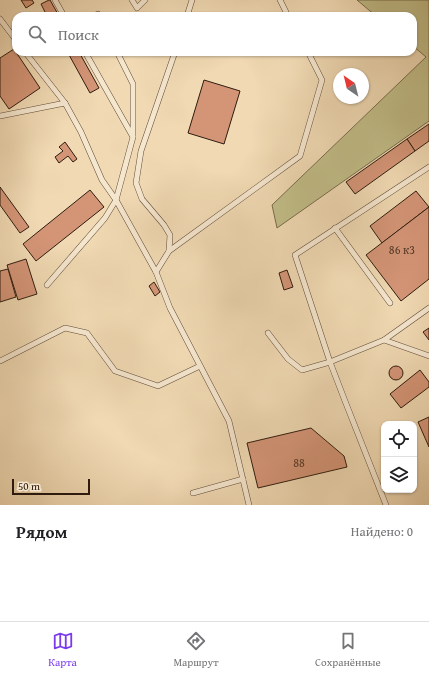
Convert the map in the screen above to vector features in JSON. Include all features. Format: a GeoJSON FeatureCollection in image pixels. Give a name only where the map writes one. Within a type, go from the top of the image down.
{"type":"FeatureCollection","features":[{"type":"Feature","properties":{"kind":"lane"},"geometry":{"type":"LineString","coordinates":[[55,0],[62,12]]}},
{"type":"Feature","properties":{"kind":"lane"},"geometry":{"type":"LineString","coordinates":[[132,0],[137,8],[145,0]]}},
{"type":"Feature","properties":{"kind":"lane"},"geometry":{"type":"LineString","coordinates":[[188,12],[192,0]]}},
{"type":"Feature","properties":{"kind":"lane"},"geometry":{"type":"LineString","coordinates":[[280,0],[286,12]]}},
{"type":"Feature","properties":{"kind":"lane"},"geometry":{"type":"LineString","coordinates":[[0,19],[12,35]]}},
{"type":"Feature","properties":{"kind":"lane"},"geometry":{"type":"LineString","coordinates":[[28,56],[65,103],[81,132],[102,180],[116,200],[156,272],[170,308],[229,421],[249,505]]}},
{"type":"Feature","properties":{"kind":"lane"},"geometry":{"type":"LineString","coordinates":[[87,56],[133,136]]}},
{"type":"Feature","properties":{"kind":"lane"},"geometry":{"type":"LineString","coordinates":[[47,284],[105,218],[116,200],[133,136],[133,84],[119,56]]}},
{"type":"Feature","properties":{"kind":"lane"},"geometry":{"type":"LineString","coordinates":[[169,251],[170,235],[164,225],[142,199],[136,183],[141,151],[174,56]]}},
{"type":"Feature","properties":{"kind":"lane"},"geometry":{"type":"LineString","coordinates":[[156,272],[169,251],[300,156],[322,80],[310,56]]}},
{"type":"Feature","properties":{"kind":"lane"},"geometry":{"type":"LineString","coordinates":[[0,116],[65,103]]}},
{"type":"Feature","properties":{"kind":"lane"},"geometry":{"type":"LineString","coordinates":[[386,505],[330,362],[295,255],[429,167]]}},
{"type":"Feature","properties":{"kind":"lane"},"geometry":{"type":"LineString","coordinates":[[336,228],[390,304]]}},
{"type":"Feature","properties":{"kind":"lane"},"geometry":{"type":"LineString","coordinates":[[268,333],[288,359],[302,370],[330,362],[384,340],[429,308]]}},
{"type":"Feature","properties":{"kind":"lane"},"geometry":{"type":"LineString","coordinates":[[0,361],[65,328],[87,333],[116,371],[158,386],[200,366]]}},
{"type":"Feature","properties":{"kind":"lane"},"geometry":{"type":"LineString","coordinates":[[384,340],[429,356]]}},
{"type":"Feature","properties":{"kind":"lane"},"geometry":{"type":"LineString","coordinates":[[193,493],[243,479]]}},
{"type":"Feature","properties":{"kind":"shaded area"},"geometry":{"type":"Polygon","coordinates":[[[357,0],[429,0],[429,121],[277,228],[272,205],[426,57],[417,49],[417,12],[371,12],[357,0]]]}},
{"type":"Feature","properties":{"kind":"building"},"geometry":{"type":"Polygon","coordinates":[[[21,0],[32,0],[34,3],[26,8],[21,0]]]}},
{"type":"Feature","properties":{"kind":"building"},"geometry":{"type":"Polygon","coordinates":[[[50,0],[57,12],[45,12],[41,4],[50,0]]]}},
{"type":"Feature","properties":{"kind":"building"},"geometry":{"type":"Polygon","coordinates":[[[12,50],[12,56],[19,56],[40,88],[9,109],[0,96],[0,58],[12,50]]]}},
{"type":"Feature","properties":{"kind":"building"},"geometry":{"type":"Polygon","coordinates":[[[70,56],[81,56],[99,88],[90,93],[70,56]]]}},
{"type":"Feature","properties":{"kind":"building"},"geometry":{"type":"Polygon","coordinates":[[[204,80],[240,91],[224,144],[188,133],[204,80]]]}},
{"type":"Feature","properties":{"kind":"building"},"geometry":{"type":"Polygon","coordinates":[[[429,124],[429,141],[415,151],[407,139],[429,124]]]}},
{"type":"Feature","properties":{"kind":"building"},"geometry":{"type":"Polygon","coordinates":[[[407,139],[415,151],[355,194],[346,182],[407,139]]]}},
{"type":"Feature","properties":{"kind":"building"},"geometry":{"type":"Polygon","coordinates":[[[65,142],[77,159],[73,162],[68,156],[59,163],[55,157],[63,151],[59,147],[65,142]]]}},
{"type":"Feature","properties":{"kind":"building"},"geometry":{"type":"Polygon","coordinates":[[[0,187],[29,227],[20,233],[0,205],[0,187]]]}},
{"type":"Feature","properties":{"kind":"building"},"geometry":{"type":"Polygon","coordinates":[[[90,190],[104,207],[36,261],[23,244],[90,190]]]}},
{"type":"Feature","properties":{"kind":"building"},"geometry":{"type":"Polygon","coordinates":[[[416,191],[429,207],[382,243],[370,226],[416,191]]]}},
{"type":"Feature","properties":{"kind":"building"},"geometry":{"type":"Polygon","coordinates":[[[429,207],[429,279],[401,301],[366,255],[429,207]]]}},
{"type":"Feature","properties":{"kind":"building"},"geometry":{"type":"Polygon","coordinates":[[[26,259],[37,294],[18,300],[7,265],[26,259]]]}},
{"type":"Feature","properties":{"kind":"building"},"geometry":{"type":"Polygon","coordinates":[[[8,269],[16,297],[0,302],[0,271],[8,269]]]}},
{"type":"Feature","properties":{"kind":"building"},"geometry":{"type":"Polygon","coordinates":[[[287,270],[293,287],[284,290],[279,273],[287,270]]]}},
{"type":"Feature","properties":{"kind":"building"},"geometry":{"type":"Polygon","coordinates":[[[154,282],[160,292],[155,296],[149,286],[154,282]]]}},
{"type":"Feature","properties":{"kind":"building"},"geometry":{"type":"Polygon","coordinates":[[[429,328],[429,340],[423,332],[429,328]]]}},
{"type":"Feature","properties":{"kind":"building"},"geometry":{"type":"Polygon","coordinates":[[[396,366],[401,368],[403,373],[401,378],[396,380],[391,378],[389,373],[391,368],[396,366]]]}},
{"type":"Feature","properties":{"kind":"building"},"geometry":{"type":"Polygon","coordinates":[[[420,370],[429,382],[429,387],[401,408],[390,394],[420,370]]]}},
{"type":"Feature","properties":{"kind":"building"},"geometry":{"type":"Polygon","coordinates":[[[429,417],[429,447],[418,422],[429,417]]]}},
{"type":"Feature","properties":{"kind":"building"},"geometry":{"type":"Polygon","coordinates":[[[311,428],[344,456],[347,467],[258,488],[247,443],[311,428]]]}}]}
